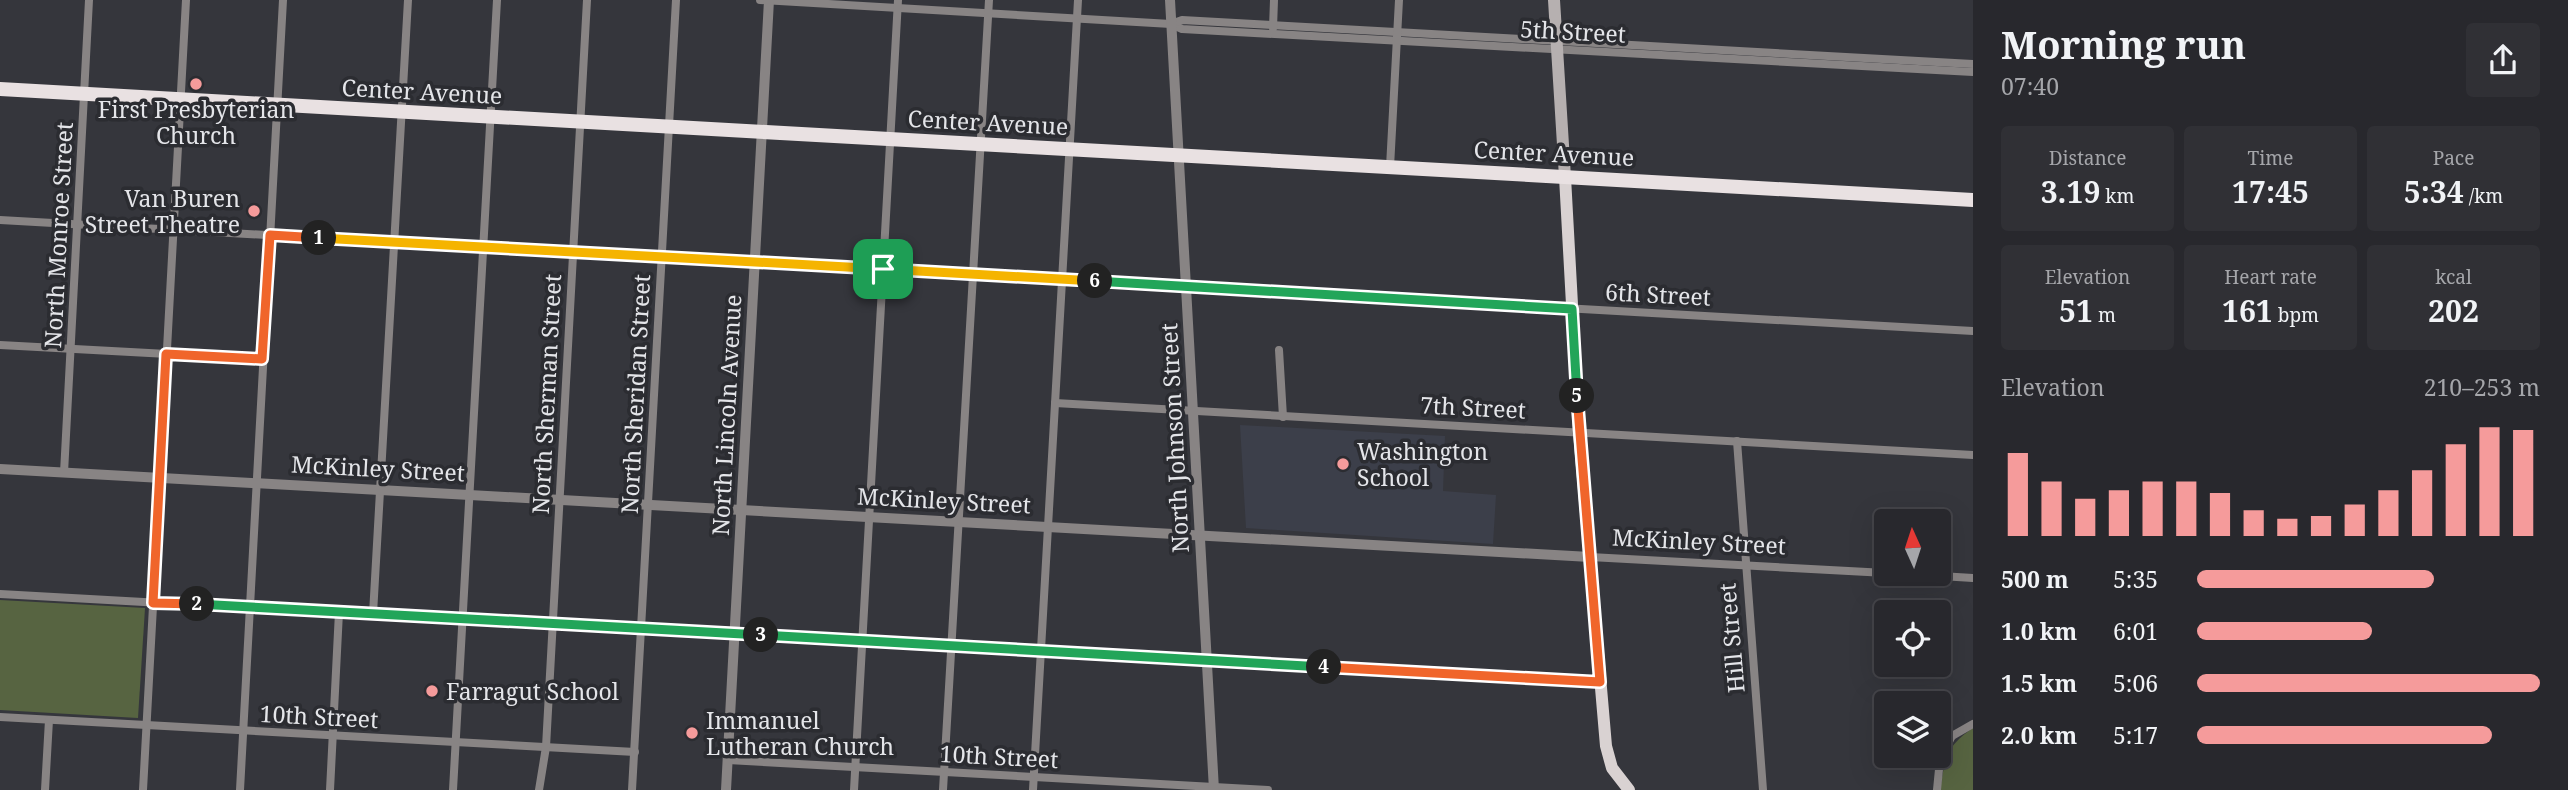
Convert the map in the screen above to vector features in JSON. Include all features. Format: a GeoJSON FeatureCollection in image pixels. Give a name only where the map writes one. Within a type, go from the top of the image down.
{"type":"FeatureCollection","features":[{"type":"Feature","properties":{"kind":"highway","name":"Center Avenue"},"geometry":{"type":"LineString","coordinates":[[0,89],[1973,200]]}},
{"type":"Feature","properties":{"kind":"main road"},"geometry":{"type":"LineString","coordinates":[[1554,0],[1579,432],[1606,746],[1612,768],[1629,790]]}},
{"type":"Feature","properties":{"kind":"street","name":"North Monroe Street"},"geometry":{"type":"LineString","coordinates":[[64,472],[89,0]]}},
{"type":"Feature","properties":{"kind":"street"},"geometry":{"type":"LineString","coordinates":[[143,790],[186,0]]}},
{"type":"Feature","properties":{"kind":"street"},"geometry":{"type":"LineString","coordinates":[[240,790],[283,0]]}},
{"type":"Feature","properties":{"kind":"street"},"geometry":{"type":"LineString","coordinates":[[373,614],[408,0]]}},
{"type":"Feature","properties":{"kind":"street"},"geometry":{"type":"LineString","coordinates":[[453,790],[497,0]]}},
{"type":"Feature","properties":{"kind":"street","name":"North Sherman Street"},"geometry":{"type":"LineString","coordinates":[[540,790],[546,747],[587,0]]}},
{"type":"Feature","properties":{"kind":"street","name":"North Sheridan Street"},"geometry":{"type":"LineString","coordinates":[[632,790],[676,0]]}},
{"type":"Feature","properties":{"kind":"street","name":"5th Street"},"geometry":{"type":"LineString","coordinates":[[760,0],[898,4],[988,14],[1171,24],[1182,20],[1273,30],[1844,61],[1973,72]]}},
{"type":"Feature","properties":{"kind":"street","name":"North Lincoln Avenue"},"geometry":{"type":"LineString","coordinates":[[726,790],[769,0]]}},
{"type":"Feature","properties":{"kind":"street"},"geometry":{"type":"LineString","coordinates":[[943,790],[989,0]]}},
{"type":"Feature","properties":{"kind":"street"},"geometry":{"type":"LineString","coordinates":[[1032,790],[1078,0]]}},
{"type":"Feature","properties":{"kind":"street","name":"North Johnson Street"},"geometry":{"type":"LineString","coordinates":[[1170,0],[1214,788]]}},
{"type":"Feature","properties":{"kind":"street"},"geometry":{"type":"LineString","coordinates":[[1273,30],[1275,0]]}},
{"type":"Feature","properties":{"kind":"street"},"geometry":{"type":"LineString","coordinates":[[1390,167],[1399,0]]}},
{"type":"Feature","properties":{"kind":"street"},"geometry":{"type":"LineString","coordinates":[[854,790],[898,4]]}},
{"type":"Feature","properties":{"kind":"street","name":"5th Street"},"geometry":{"type":"LineString","coordinates":[[1844,61],[1973,64]]}},
{"type":"Feature","properties":{"kind":"street","name":"6th Street"},"geometry":{"type":"LineString","coordinates":[[0,220],[1973,331]]}},
{"type":"Feature","properties":{"kind":"street"},"geometry":{"type":"LineString","coordinates":[[0,345],[262,359]]}},
{"type":"Feature","properties":{"kind":"street"},"geometry":{"type":"LineString","coordinates":[[1279,350],[1283,417]]}},
{"type":"Feature","properties":{"kind":"street","name":"7th Street"},"geometry":{"type":"LineString","coordinates":[[1055,403],[1973,455]]}},
{"type":"Feature","properties":{"kind":"street","name":"Hill Street"},"geometry":{"type":"LineString","coordinates":[[1737,441],[1763,790]]}},
{"type":"Feature","properties":{"kind":"street","name":"McKinley Street"},"geometry":{"type":"LineString","coordinates":[[0,469],[1874,572]]}},
{"type":"Feature","properties":{"kind":"street"},"geometry":{"type":"LineString","coordinates":[[1951,577],[1973,578]]}},
{"type":"Feature","properties":{"kind":"street"},"geometry":{"type":"LineString","coordinates":[[0,594],[1600,682]]}},
{"type":"Feature","properties":{"kind":"street"},"geometry":{"type":"LineString","coordinates":[[331,790],[339,612]]}},
{"type":"Feature","properties":{"kind":"street","name":"10th Street"},"geometry":{"type":"LineString","coordinates":[[0,717],[635,752]]}},
{"type":"Feature","properties":{"kind":"street"},"geometry":{"type":"LineString","coordinates":[[45,790],[49,720]]}},
{"type":"Feature","properties":{"kind":"street"},"geometry":{"type":"LineString","coordinates":[[1937,790],[1940,759],[1952,736],[1973,724]]}},
{"type":"Feature","properties":{"kind":"street","name":"10th Street"},"geometry":{"type":"LineString","coordinates":[[727,760],[1268,790]]}},
{"type":"Feature","properties":{"kind":"shaded area","name":"Washington School"},"geometry":{"type":"Polygon","coordinates":[[[1240,425],[1445,436],[1443,491],[1496,495],[1493,544],[1246,528],[1240,425]]]}},
{"type":"Feature","properties":{"kind":"green space"},"geometry":{"type":"Polygon","coordinates":[[[0,600],[145,608],[138,718],[0,710],[0,600]]]}},
{"type":"Feature","properties":{"kind":"green space"},"geometry":{"type":"Polygon","coordinates":[[[1973,728],[1973,790],[1940,790],[1944,768],[1951,768],[1951,749],[1973,728]]]}},
{"type":"Feature","properties":{"kind":"place","name":"First Presbyterian Church"},"geometry":{"type":"Point","coordinates":[196,84]}},
{"type":"Feature","properties":{"kind":"place","name":"Van Buren Street Theatre"},"geometry":{"type":"Point","coordinates":[254,211]}},
{"type":"Feature","properties":{"kind":"place","name":"Washington School"},"geometry":{"type":"Point","coordinates":[1343,464]}},
{"type":"Feature","properties":{"kind":"place","name":"Farragut School"},"geometry":{"type":"Point","coordinates":[432,691]}},
{"type":"Feature","properties":{"kind":"place","name":"Immanuel Lutheran Church"},"geometry":{"type":"Point","coordinates":[692,733]}},
{"type":"Feature","properties":{"kind":"route"},"geometry":{"type":"LineString","coordinates":[[270,235],[883,269],[1572,309],[1579,432],[1600,682],[853,639],[153,603],[166,354],[262,359],[270,235]]}}]}
